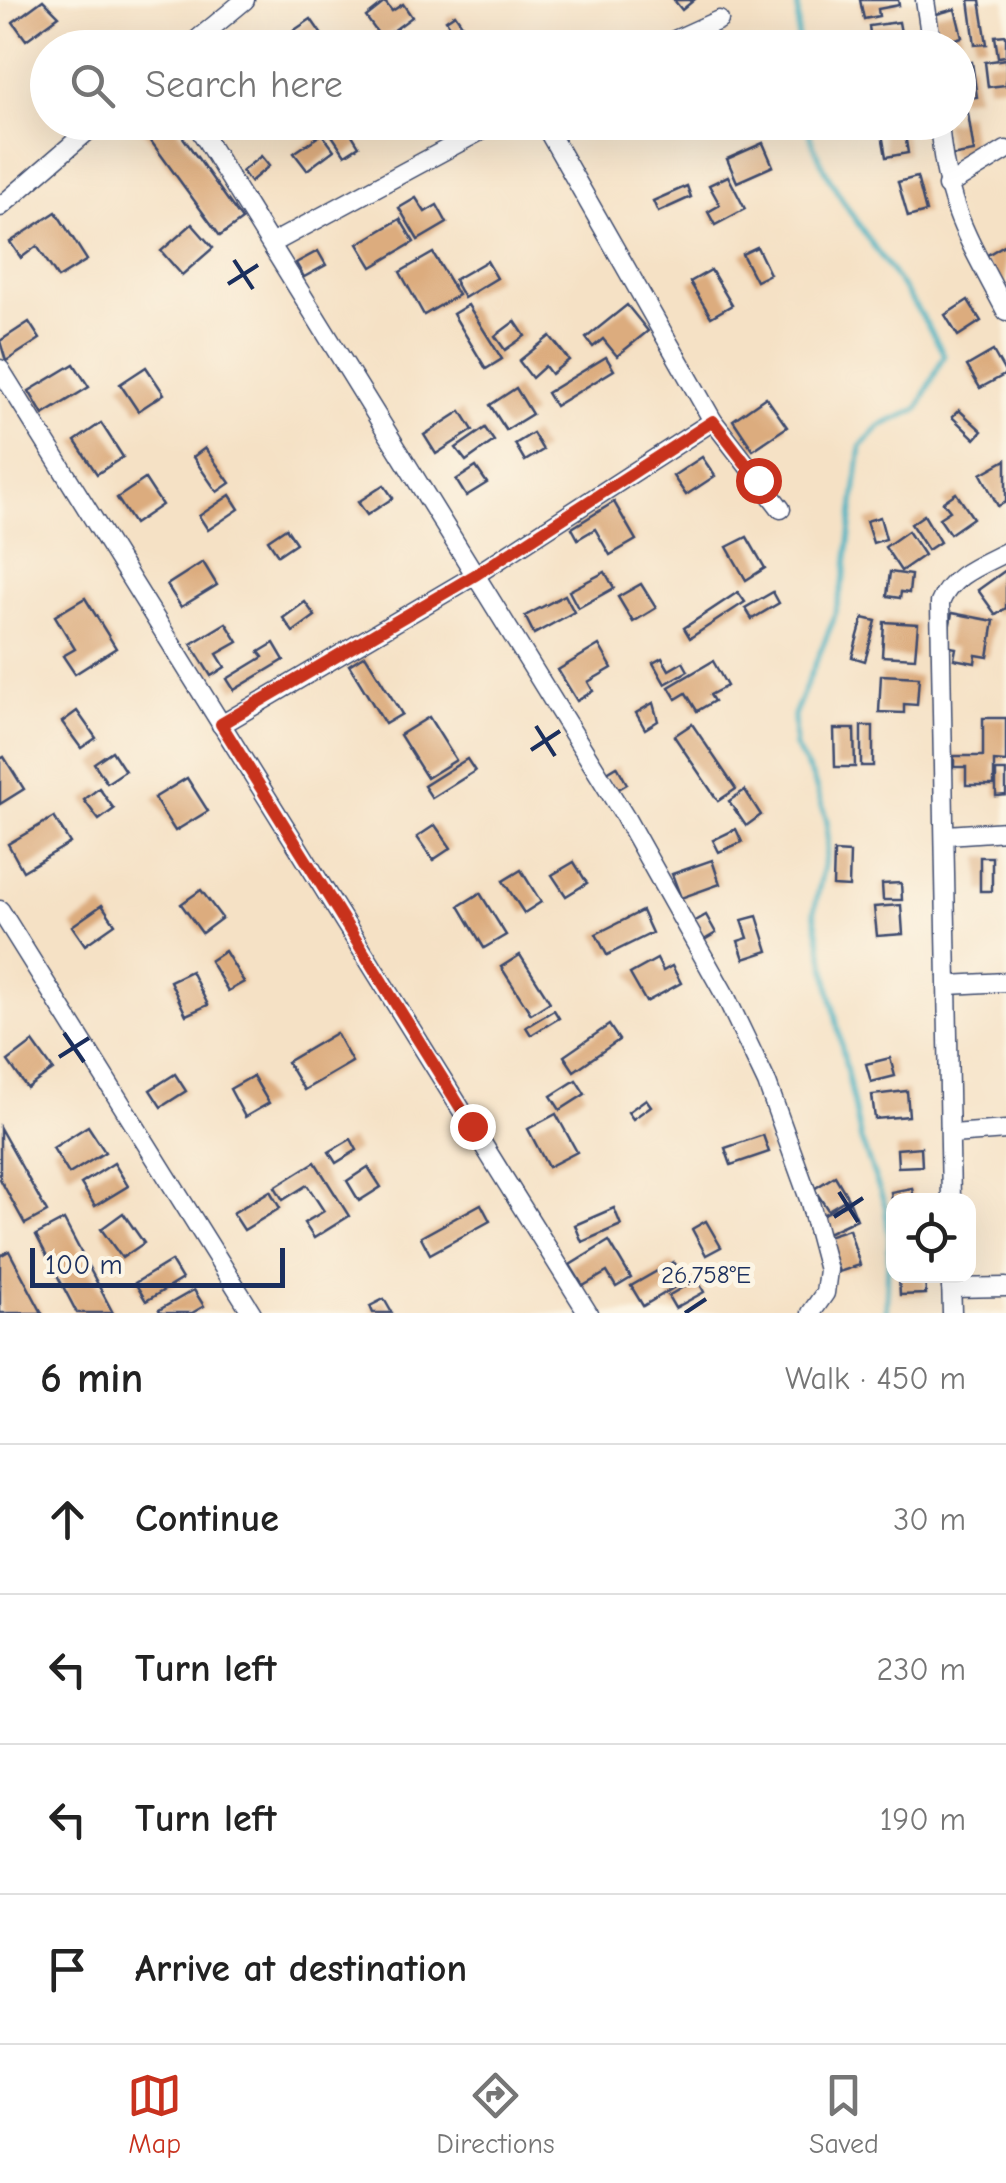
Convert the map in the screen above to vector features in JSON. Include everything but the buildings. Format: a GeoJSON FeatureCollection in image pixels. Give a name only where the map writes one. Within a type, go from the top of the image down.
{"type":"FeatureCollection","features":[{"type":"Feature","properties":{"kind":"street"},"geometry":{"type":"LineString","coordinates":[[210,30],[246,0]]}},
{"type":"Feature","properties":{"kind":"street"},"geometry":{"type":"LineString","coordinates":[[925,0],[929,30]]}},
{"type":"Feature","properties":{"kind":"street"},"geometry":{"type":"LineString","coordinates":[[698,30],[720,20]]}},
{"type":"Feature","properties":{"kind":"street"},"geometry":{"type":"LineString","coordinates":[[0,206],[77,140]]}},
{"type":"Feature","properties":{"kind":"street"},"geometry":{"type":"LineString","coordinates":[[206,140],[477,574],[624,817],[726,998],[767,1083],[809,1199],[828,1270],[825,1293],[810,1313]]}},
{"type":"Feature","properties":{"kind":"street"},"geometry":{"type":"LineString","coordinates":[[270,244],[464,140]]}},
{"type":"Feature","properties":{"kind":"street"},"geometry":{"type":"LineString","coordinates":[[553,140],[713,421],[781,510]]}},
{"type":"Feature","properties":{"kind":"street"},"geometry":{"type":"LineString","coordinates":[[941,140],[947,186],[958,224],[1006,311]]}},
{"type":"Feature","properties":{"kind":"street"},"geometry":{"type":"LineString","coordinates":[[947,186],[1006,150]]}},
{"type":"Feature","properties":{"kind":"street"},"geometry":{"type":"LineString","coordinates":[[0,369],[588,1313]]}},
{"type":"Feature","properties":{"kind":"street"},"geometry":{"type":"LineString","coordinates":[[221,724],[477,574],[713,421]]}},
{"type":"Feature","properties":{"kind":"street"},"geometry":{"type":"LineString","coordinates":[[951,1193],[940,603],[946,588],[960,577],[1006,552]]}},
{"type":"Feature","properties":{"kind":"street"},"geometry":{"type":"LineString","coordinates":[[947,835],[1006,831]]}},
{"type":"Feature","properties":{"kind":"street"},"geometry":{"type":"LineString","coordinates":[[0,910],[252,1313]]}},
{"type":"Feature","properties":{"kind":"street"},"geometry":{"type":"LineString","coordinates":[[948,985],[1006,982]]}},
{"type":"Feature","properties":{"kind":"street"},"geometry":{"type":"LineString","coordinates":[[952,1134],[1006,1130]]}},
{"type":"Feature","properties":{"kind":"street"},"geometry":{"type":"LineString","coordinates":[[951,1283],[952,1313]]}},
{"type":"Feature","properties":{"kind":"street"},"geometry":{"type":"LineString","coordinates":[[962,1283],[1006,1287]]}},
{"type":"Feature","properties":{"kind":"waterway"},"geometry":{"type":"LineString","coordinates":[[798,0],[798,30]]}},
{"type":"Feature","properties":{"kind":"waterway"},"geometry":{"type":"LineString","coordinates":[[812,140],[848,209],[944,355],[918,409],[880,426],[861,446],[845,574],[833,621],[794,715],[795,747],[813,778],[827,821],[827,849],[814,912],[861,1140],[885,1205],[889,1239],[886,1313]]}},
{"type":"Feature","properties":{"kind":"route"},"geometry":{"type":"LineString","coordinates":[[472,1126],[221,724],[477,574],[713,421],[758,480]]}}]}
